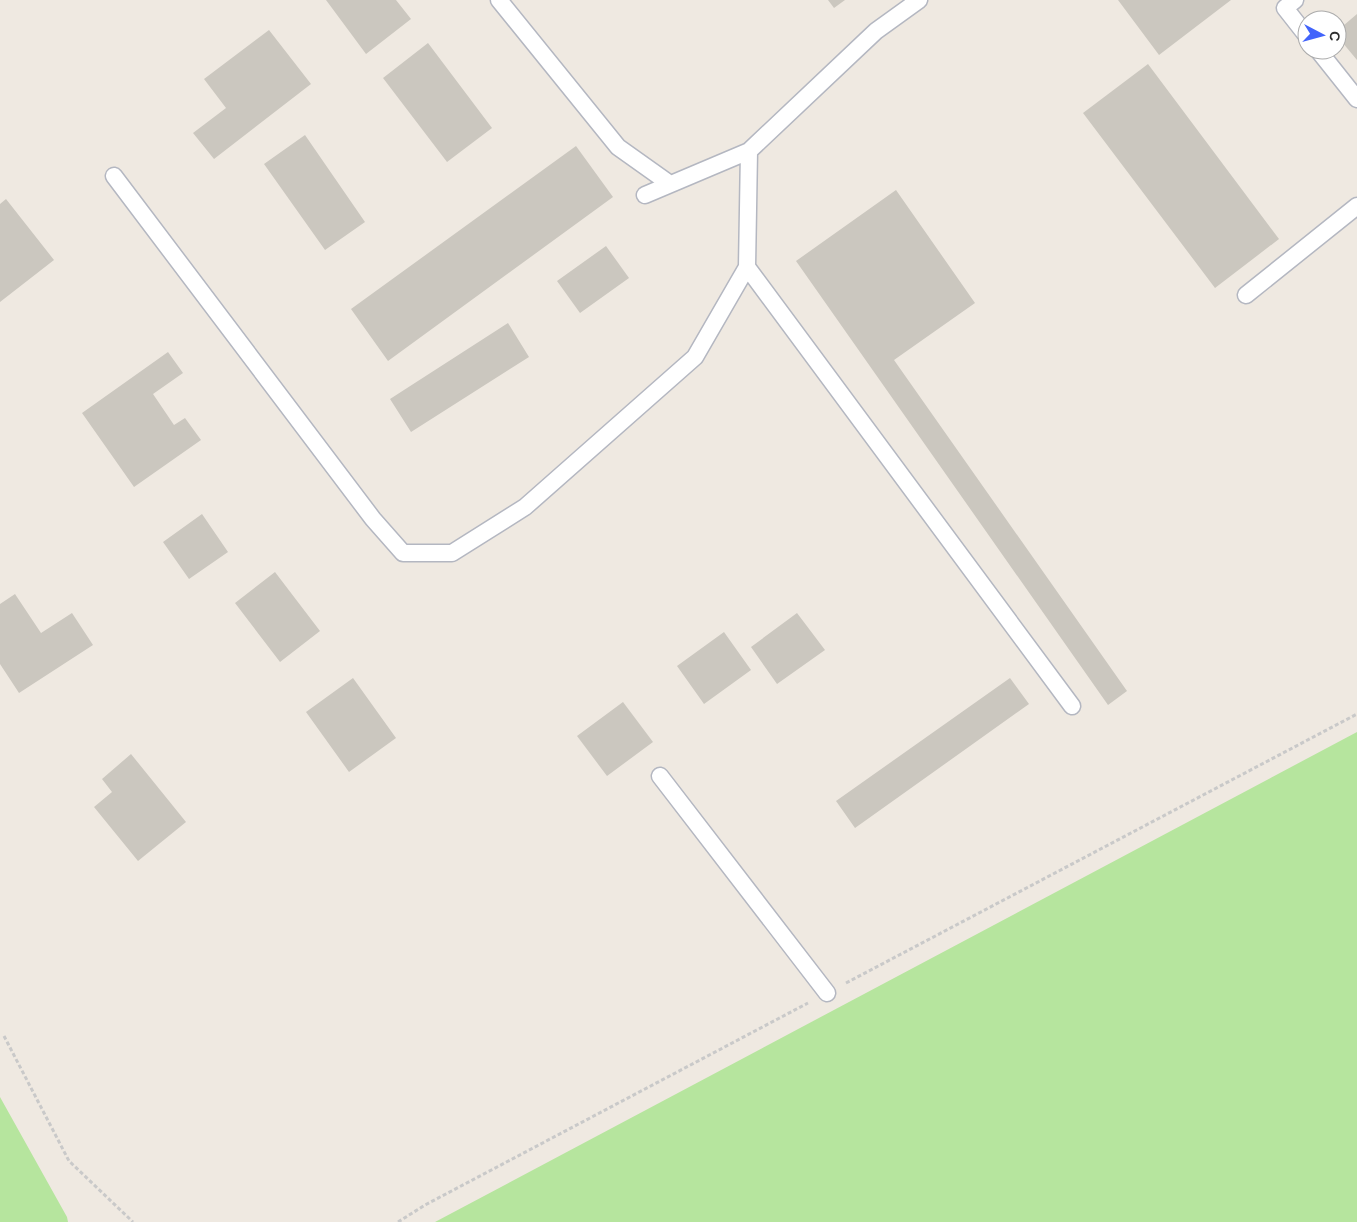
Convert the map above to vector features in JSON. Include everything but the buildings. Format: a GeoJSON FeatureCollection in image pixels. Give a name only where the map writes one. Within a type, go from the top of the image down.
{"type":"FeatureCollection","features":[{"type":"Feature","properties":{"kind":"lane"},"geometry":{"type":"LineString","coordinates":[[499,0],[618,147],[670,184]]}},
{"type":"Feature","properties":{"kind":"lane"},"geometry":{"type":"LineString","coordinates":[[645,195],[749,150],[876,31],[919,0]]}},
{"type":"Feature","properties":{"kind":"lane"},"geometry":{"type":"LineString","coordinates":[[1295,0],[1285,8],[1297,23]]}},
{"type":"Feature","properties":{"kind":"lane"},"geometry":{"type":"LineString","coordinates":[[1326,60],[1357,99]]}},
{"type":"Feature","properties":{"kind":"lane"},"geometry":{"type":"LineString","coordinates":[[114,176],[373,520],[403,553],[452,552],[526,507],[695,357],[746,267],[749,150]]}},
{"type":"Feature","properties":{"kind":"lane"},"geometry":{"type":"LineString","coordinates":[[1246,295],[1357,206]]}},
{"type":"Feature","properties":{"kind":"lane"},"geometry":{"type":"LineString","coordinates":[[746,267],[1072,706]]}},
{"type":"Feature","properties":{"kind":"lane"},"geometry":{"type":"LineString","coordinates":[[660,776],[827,993]]}},
{"type":"Feature","properties":{"kind":"path"},"geometry":{"type":"LineString","coordinates":[[398,1222],[425,1205],[1357,714]]}},
{"type":"Feature","properties":{"kind":"path"},"geometry":{"type":"LineString","coordinates":[[4,1036],[69,1161],[133,1222]]}},
{"type":"Feature","properties":{"kind":"green space"},"geometry":{"type":"Polygon","coordinates":[[[1357,732],[1357,1222],[435,1222],[1357,732]]]}},
{"type":"Feature","properties":{"kind":"green space"},"geometry":{"type":"Polygon","coordinates":[[[0,1097],[67,1217],[68,1222],[0,1222],[0,1097]]]}}]}
